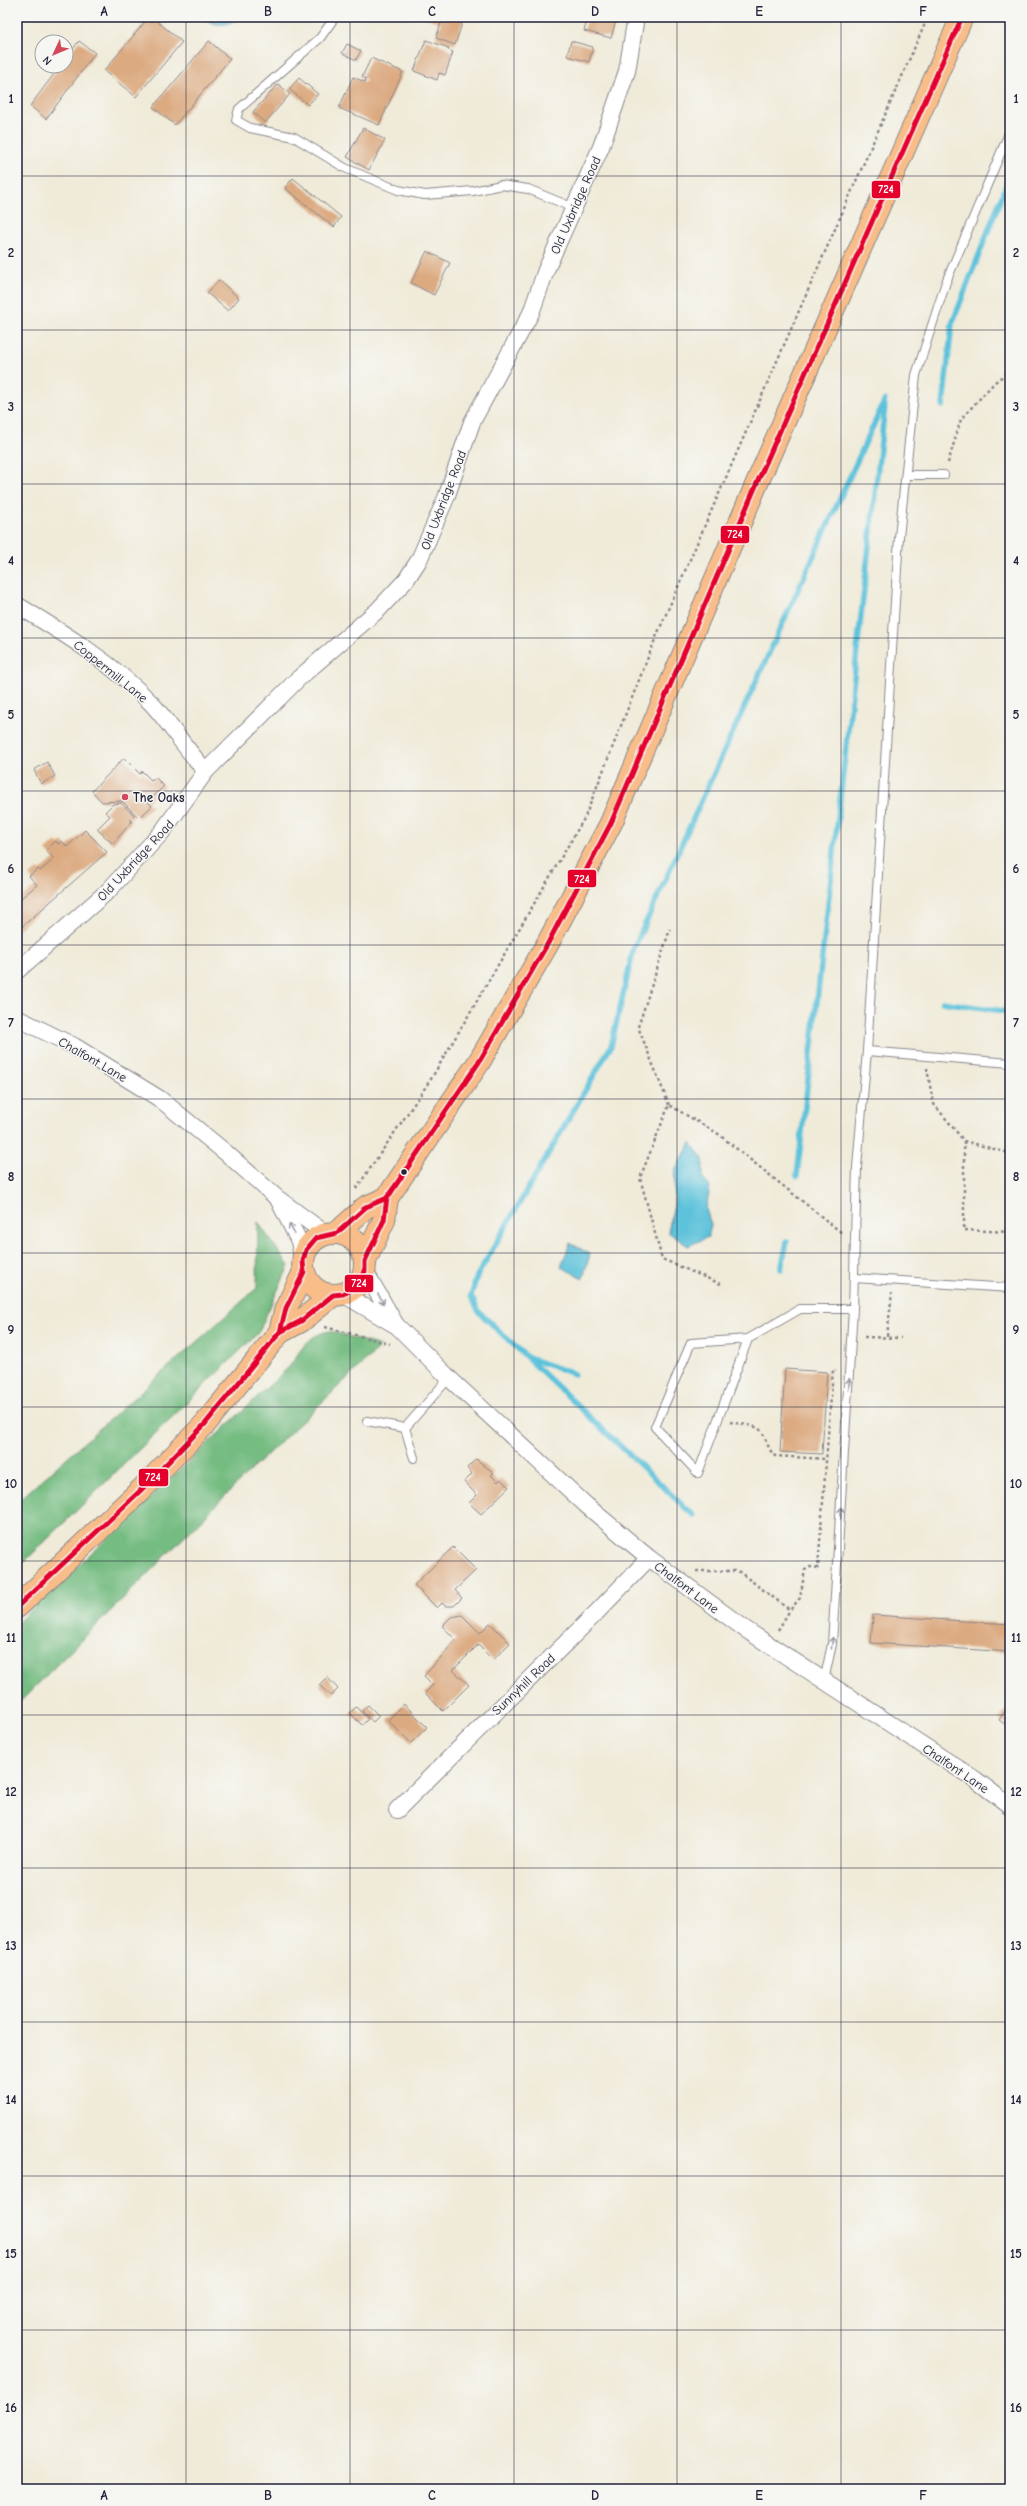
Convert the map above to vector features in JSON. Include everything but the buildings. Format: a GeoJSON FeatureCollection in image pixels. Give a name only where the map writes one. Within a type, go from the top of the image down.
{"type":"FeatureCollection","features":[{"type":"Feature","properties":{"kind":"main road"},"geometry":{"type":"LineString","coordinates":[[17,1607],[83,1547],[205,1424],[280,1332],[301,1321],[360,1281],[384,1220],[387,1198],[479,1062],[548,943],[611,824],[757,483],[962,17]]}},
{"type":"Feature","properties":{"kind":"main road"},"geometry":{"type":"LineString","coordinates":[[280,1332],[286,1308],[304,1266],[306,1250],[316,1238],[331,1233],[366,1207],[387,1198]]}},
{"type":"Feature","properties":{"kind":"main road"},"geometry":{"type":"LineString","coordinates":[[331,1233],[356,1241],[365,1266]]}},
{"type":"Feature","properties":{"kind":"main road"},"geometry":{"type":"LineString","coordinates":[[304,1266],[313,1287],[322,1293],[338,1295]]}},
{"type":"Feature","properties":{"kind":"street","name":"Old Uxbridge Road"},"geometry":{"type":"LineString","coordinates":[[17,971],[109,890],[162,832],[206,771],[299,678],[378,610],[406,580],[420,560],[443,504],[472,422],[531,313],[546,270],[614,114],[627,71],[636,17]]}},
{"type":"Feature","properties":{"kind":"street","name":"Coppermill Lane"},"geometry":{"type":"LineString","coordinates":[[17,605],[95,654],[128,681],[156,709],[206,771]]}},
{"type":"Feature","properties":{"kind":"street","name":"Chalfont Lane"},"geometry":{"type":"LineString","coordinates":[[17,1018],[74,1046],[160,1099],[225,1152],[277,1198],[331,1233]]}},
{"type":"Feature","properties":{"kind":"street","name":"Chalfont Lane"},"geometry":{"type":"LineString","coordinates":[[277,1198],[299,1241],[304,1266]]}},
{"type":"Feature","properties":{"kind":"street","name":"Chalfont Lane"},"geometry":{"type":"LineString","coordinates":[[365,1266],[397,1326]]}},
{"type":"Feature","properties":{"kind":"street","name":"Chalfont Lane"},"geometry":{"type":"LineString","coordinates":[[338,1295],[397,1326],[450,1378],[586,1505],[649,1558],[745,1629],[976,1780],[1010,1806]]}},
{"type":"Feature","properties":{"kind":"street","name":"Sunnyhill Road"},"geometry":{"type":"LineString","coordinates":[[398,1810],[595,1614],[649,1558]]}},
{"type":"Feature","properties":{"kind":"lane"},"geometry":{"type":"LineString","coordinates":[[335,17],[315,43],[239,109],[236,120],[250,128],[294,137],[345,168],[398,190],[425,194],[473,191],[501,185],[528,189],[574,208]]}},
{"type":"Feature","properties":{"kind":"lane"},"geometry":{"type":"LineString","coordinates":[[824,1681],[832,1644],[850,1369],[857,1167],[867,1051],[899,538],[907,475],[916,375],[946,282],[1010,131]]}},
{"type":"Feature","properties":{"kind":"lane"},"geometry":{"type":"LineString","coordinates":[[907,475],[944,475]]}},
{"type":"Feature","properties":{"kind":"lane"},"geometry":{"type":"LineString","coordinates":[[867,1051],[1010,1063]]}},
{"type":"Feature","properties":{"kind":"lane"},"geometry":{"type":"LineString","coordinates":[[854,1278],[1010,1288]]}},
{"type":"Feature","properties":{"kind":"lane"},"geometry":{"type":"LineString","coordinates":[[748,1339],[698,1473],[655,1427],[691,1343],[748,1339],[800,1309],[853,1309]]}},
{"type":"Feature","properties":{"kind":"lane"},"geometry":{"type":"LineString","coordinates":[[405,1428],[450,1378]]}},
{"type":"Feature","properties":{"kind":"lane"},"geometry":{"type":"LineString","coordinates":[[367,1421],[405,1428]]}},
{"type":"Feature","properties":{"kind":"lane"},"geometry":{"type":"LineString","coordinates":[[405,1428],[414,1458]]}},
{"type":"Feature","properties":{"kind":"path"},"geometry":{"type":"LineString","coordinates":[[352,1195],[431,1079],[585,817],[656,636],[928,17]]}},
{"type":"Feature","properties":{"kind":"path"},"geometry":{"type":"LineString","coordinates":[[944,475],[961,419],[995,382],[1010,370]]}},
{"type":"Feature","properties":{"kind":"path"},"geometry":{"type":"LineString","coordinates":[[670,929],[638,1027],[669,1105],[717,1133],[855,1243]]}},
{"type":"Feature","properties":{"kind":"path"},"geometry":{"type":"LineString","coordinates":[[925,1056],[933,1104],[964,1142],[1005,1152],[1010,1151]]}},
{"type":"Feature","properties":{"kind":"path"},"geometry":{"type":"LineString","coordinates":[[669,1105],[640,1178],[662,1259],[721,1284]]}},
{"type":"Feature","properties":{"kind":"path"},"geometry":{"type":"LineString","coordinates":[[964,1142],[964,1230],[1010,1232]]}},
{"type":"Feature","properties":{"kind":"path"},"geometry":{"type":"LineString","coordinates":[[887,1336],[894,1281]]}},
{"type":"Feature","properties":{"kind":"path"},"geometry":{"type":"LineString","coordinates":[[863,1343],[864,1337],[887,1336],[901,1338]]}},
{"type":"Feature","properties":{"kind":"path"},"geometry":{"type":"LineString","coordinates":[[680,1581],[691,1571],[738,1570],[790,1610],[800,1598],[805,1570],[810,1568],[818,1568],[833,1370],[850,1369]]}},
{"type":"Feature","properties":{"kind":"path"},"geometry":{"type":"LineString","coordinates":[[718,1420],[758,1428],[763,1432],[770,1451],[775,1456],[826,1459]]}},
{"type":"Feature","properties":{"kind":"green space"},"geometry":{"type":"Polygon","coordinates":[[[258,1222],[289,1266],[258,1333],[17,1569],[17,1502],[257,1288],[258,1222]]]}},
{"type":"Feature","properties":{"kind":"green space"},"geometry":{"type":"Polygon","coordinates":[[[330,1331],[381,1346],[252,1469],[17,1705],[17,1623],[289,1367],[310,1339],[330,1331]]]}},
{"type":"Feature","properties":{"kind":"water"},"geometry":{"type":"Polygon","coordinates":[[[202,17],[242,17],[227,24],[217,24],[207,21],[202,17]]]}},
{"type":"Feature","properties":{"kind":"water"},"geometry":{"type":"Polygon","coordinates":[[[691,1143],[703,1159],[703,1179],[710,1187],[706,1209],[711,1225],[708,1237],[688,1246],[668,1232],[674,1204],[675,1170],[691,1143]]]}},
{"type":"Feature","properties":{"kind":"water"},"geometry":{"type":"Polygon","coordinates":[[[570,1243],[590,1254],[583,1278],[561,1267],[570,1243]]]}},
{"type":"Feature","properties":{"kind":"waterway"},"geometry":{"type":"LineString","coordinates":[[943,406],[952,324],[1010,175]]}},
{"type":"Feature","properties":{"kind":"waterway"},"geometry":{"type":"LineString","coordinates":[[694,1516],[479,1312],[471,1296],[477,1276],[611,1046],[634,948],[885,400]]}},
{"type":"Feature","properties":{"kind":"waterway"},"geometry":{"type":"LineString","coordinates":[[797,1176],[885,406]]}},
{"type":"Feature","properties":{"kind":"waterway"},"geometry":{"type":"LineString","coordinates":[[942,1002],[1010,1012]]}},
{"type":"Feature","properties":{"kind":"waterway"},"geometry":{"type":"LineString","coordinates":[[781,1269],[787,1242]]}},
{"type":"Feature","properties":{"kind":"waterway"},"geometry":{"type":"LineString","coordinates":[[529,1358],[574,1374]]}},
{"type":"Feature","properties":{"kind":"transit line","name":"724"},"geometry":{"type":"LineString","coordinates":[[17,1607],[141,1490],[205,1424],[280,1332],[286,1308],[304,1272],[303,1261],[306,1250],[316,1238],[337,1233],[366,1207],[387,1198],[479,1062],[548,943],[611,823],[757,483],[962,17]]}},
{"type":"Feature","properties":{"kind":"transit line","name":"724"},"geometry":{"type":"LineString","coordinates":[[275,1338],[280,1332],[301,1321],[333,1295],[343,1294],[353,1289],[361,1281],[365,1271],[365,1261],[384,1220],[387,1198],[393,1189]]}},
{"type":"Feature","properties":{"kind":"place","name":"The Oaks"},"geometry":{"type":"Point","coordinates":[125,797]}}]}
